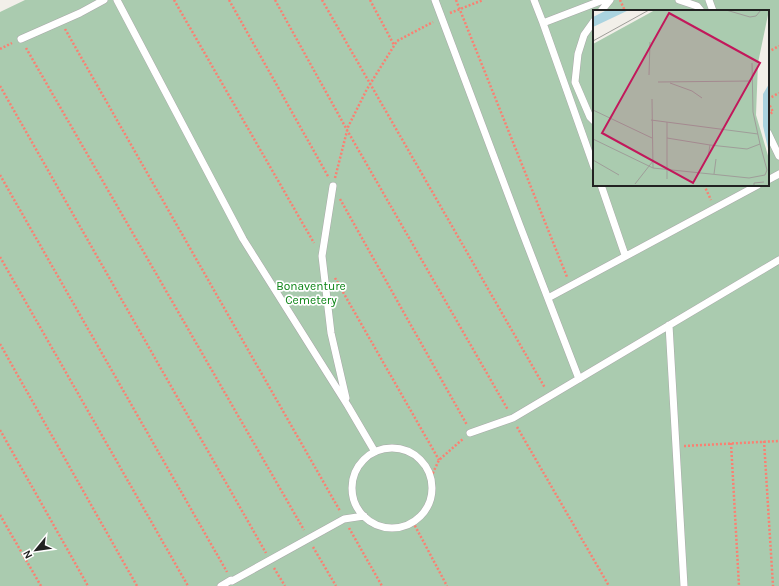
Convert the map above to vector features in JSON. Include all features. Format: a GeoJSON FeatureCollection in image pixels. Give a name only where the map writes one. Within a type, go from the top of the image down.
{"type":"FeatureCollection","features":[{"type":"Feature","properties":{"kind":"lane"},"geometry":{"type":"LineString","coordinates":[[21,39],[61,22],[104,0]]}},
{"type":"Feature","properties":{"kind":"lane"},"geometry":{"type":"LineString","coordinates":[[117,0],[243,239],[348,406],[375,452]]}},
{"type":"Feature","properties":{"kind":"lane"},"geometry":{"type":"LineString","coordinates":[[435,0],[579,379]]}},
{"type":"Feature","properties":{"kind":"lane"},"geometry":{"type":"LineString","coordinates":[[534,0],[593,164]]}},
{"type":"Feature","properties":{"kind":"lane"},"geometry":{"type":"LineString","coordinates":[[543,23],[603,0]]}},
{"type":"Feature","properties":{"kind":"lane"},"geometry":{"type":"LineString","coordinates":[[602,10],[610,0]]}},
{"type":"Feature","properties":{"kind":"lane"},"geometry":{"type":"LineString","coordinates":[[679,0],[697,6],[700,10]]}},
{"type":"Feature","properties":{"kind":"lane"},"geometry":{"type":"LineString","coordinates":[[709,0],[713,10]]}},
{"type":"Feature","properties":{"kind":"lane"},"geometry":{"type":"LineString","coordinates":[[593,22],[584,35],[578,54],[575,82],[590,117],[593,120]]}},
{"type":"Feature","properties":{"kind":"lane"},"geometry":{"type":"LineString","coordinates":[[769,135],[779,156]]}},
{"type":"Feature","properties":{"kind":"lane"},"geometry":{"type":"LineString","coordinates":[[769,179],[779,174]]}},
{"type":"Feature","properties":{"kind":"lane"},"geometry":{"type":"LineString","coordinates":[[333,186],[322,256],[331,333],[348,406]]}},
{"type":"Feature","properties":{"kind":"lane"},"geometry":{"type":"LineString","coordinates":[[600,186],[625,255]]}},
{"type":"Feature","properties":{"kind":"lane"},"geometry":{"type":"LineString","coordinates":[[548,298],[625,255],[756,186]]}},
{"type":"Feature","properties":{"kind":"lane"},"geometry":{"type":"LineString","coordinates":[[470,433],[513,418],[778,260]]}},
{"type":"Feature","properties":{"kind":"lane"},"geometry":{"type":"LineString","coordinates":[[669,325],[684,586]]}},
{"type":"Feature","properties":{"kind":"lane"},"geometry":{"type":"LineString","coordinates":[[391,448],[404,450],[416,456],[425,465],[431,477],[432,496],[422,515],[413,522],[401,527],[388,528],[375,524],[364,516],[356,505],[353,493],[353,480],[358,467],[367,457],[375,452],[391,448]]}},
{"type":"Feature","properties":{"kind":"lane"},"geometry":{"type":"LineString","coordinates":[[221,586],[344,519],[364,516]]}},
{"type":"Feature","properties":{"kind":"path"},"geometry":{"type":"LineString","coordinates":[[174,0],[322,256]]}},
{"type":"Feature","properties":{"kind":"path"},"geometry":{"type":"LineString","coordinates":[[229,0],[470,433],[439,460],[431,477]]}},
{"type":"Feature","properties":{"kind":"path"},"geometry":{"type":"LineString","coordinates":[[275,0],[347,130],[609,586]]}},
{"type":"Feature","properties":{"kind":"path"},"geometry":{"type":"LineString","coordinates":[[322,0],[550,396]]}},
{"type":"Feature","properties":{"kind":"path"},"geometry":{"type":"LineString","coordinates":[[370,0],[394,46]]}},
{"type":"Feature","properties":{"kind":"path"},"geometry":{"type":"LineString","coordinates":[[456,0],[570,285]]}},
{"type":"Feature","properties":{"kind":"path"},"geometry":{"type":"LineString","coordinates":[[333,186],[347,130],[370,84],[397,41],[442,16],[483,0]]}},
{"type":"Feature","properties":{"kind":"path"},"geometry":{"type":"LineString","coordinates":[[620,0],[625,10]]}},
{"type":"Feature","properties":{"kind":"path"},"geometry":{"type":"LineString","coordinates":[[61,22],[382,586]]}},
{"type":"Feature","properties":{"kind":"path"},"geometry":{"type":"LineString","coordinates":[[0,48],[21,39],[336,586]]}},
{"type":"Feature","properties":{"kind":"path"},"geometry":{"type":"LineString","coordinates":[[769,51],[779,46]]}},
{"type":"Feature","properties":{"kind":"path"},"geometry":{"type":"LineString","coordinates":[[0,86],[285,586]]}},
{"type":"Feature","properties":{"kind":"path"},"geometry":{"type":"LineString","coordinates":[[769,98],[779,92]]}},
{"type":"Feature","properties":{"kind":"path"},"geometry":{"type":"LineString","coordinates":[[769,104],[773,112],[769,114]]}},
{"type":"Feature","properties":{"kind":"path"},"geometry":{"type":"LineString","coordinates":[[0,175],[232,581]]}},
{"type":"Feature","properties":{"kind":"path"},"geometry":{"type":"LineString","coordinates":[[704,186],[714,208]]}},
{"type":"Feature","properties":{"kind":"path"},"geometry":{"type":"LineString","coordinates":[[0,257],[188,586]]}},
{"type":"Feature","properties":{"kind":"path"},"geometry":{"type":"LineString","coordinates":[[334,277],[439,460]]}},
{"type":"Feature","properties":{"kind":"path"},"geometry":{"type":"LineString","coordinates":[[0,344],[137,586]]}},
{"type":"Feature","properties":{"kind":"path"},"geometry":{"type":"LineString","coordinates":[[0,430],[88,586]]}},
{"type":"Feature","properties":{"kind":"path"},"geometry":{"type":"LineString","coordinates":[[676,446],[779,441]]}},
{"type":"Feature","properties":{"kind":"path"},"geometry":{"type":"LineString","coordinates":[[764,442],[773,586]]}},
{"type":"Feature","properties":{"kind":"path"},"geometry":{"type":"LineString","coordinates":[[731,443],[739,586]]}},
{"type":"Feature","properties":{"kind":"path"},"geometry":{"type":"LineString","coordinates":[[0,515],[41,586]]}},
{"type":"Feature","properties":{"kind":"path"},"geometry":{"type":"LineString","coordinates":[[413,522],[447,586]]}},
{"type":"Feature","properties":{"kind":"green space","name":"Bonaventure Cemetery"},"geometry":{"type":"Polygon","coordinates":[[[25,0],[779,0],[779,586],[0,586],[0,12],[25,0]]]}}]}
